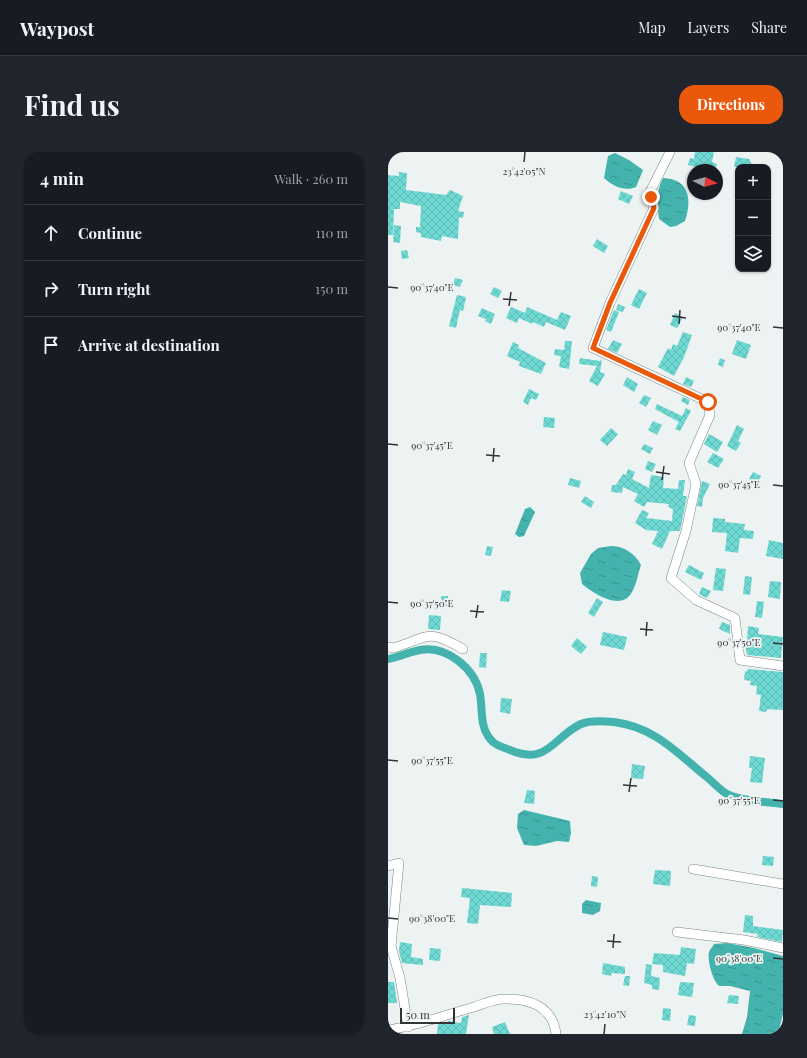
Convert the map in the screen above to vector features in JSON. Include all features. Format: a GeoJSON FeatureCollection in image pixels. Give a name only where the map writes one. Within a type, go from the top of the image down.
{"type":"FeatureCollection","features":[{"type":"Feature","properties":{"kind":"street"},"geometry":{"type":"LineString","coordinates":[[670,152],[651,190],[654,208],[610,303],[593,348],[708,402],[710,415],[689,462],[696,484],[686,531],[671,578],[696,600],[734,618],[740,660],[783,666]]}},
{"type":"Feature","properties":{"kind":"street"},"geometry":{"type":"LineString","coordinates":[[388,647],[393,648],[422,637],[432,635],[446,639],[463,649]]}},
{"type":"Feature","properties":{"kind":"street"},"geometry":{"type":"LineString","coordinates":[[388,866],[399,862],[391,946],[400,978],[408,1027]]}},
{"type":"Feature","properties":{"kind":"street"},"geometry":{"type":"LineString","coordinates":[[693,869],[783,884]]}},
{"type":"Feature","properties":{"kind":"street"},"geometry":{"type":"LineString","coordinates":[[677,932],[744,940],[783,948]]}},
{"type":"Feature","properties":{"kind":"street"},"geometry":{"type":"LineString","coordinates":[[388,1030],[408,1027],[502,998],[529,1000],[546,1011],[556,1028],[556,1034]]}},
{"type":"Feature","properties":{"kind":"water"},"geometry":{"type":"Polygon","coordinates":[[[615,153],[629,160],[643,170],[636,187],[627,189],[619,187],[604,178],[608,156],[615,153]]]}},
{"type":"Feature","properties":{"kind":"water"},"geometry":{"type":"Polygon","coordinates":[[[663,178],[672,179],[679,182],[687,192],[688,206],[685,221],[676,226],[670,227],[659,219],[658,198],[663,178]]]}},
{"type":"Feature","properties":{"kind":"water"},"geometry":{"type":"Polygon","coordinates":[[[530,507],[535,512],[524,536],[519,537],[515,534],[525,509],[530,507]]]}},
{"type":"Feature","properties":{"kind":"water"},"geometry":{"type":"Polygon","coordinates":[[[611,546],[620,547],[628,551],[641,565],[632,592],[625,599],[619,601],[606,598],[587,588],[582,584],[580,573],[591,554],[598,548],[611,546]]]}},
{"type":"Feature","properties":{"kind":"water"},"geometry":{"type":"Polygon","coordinates":[[[524,810],[570,821],[571,833],[569,842],[557,841],[536,846],[524,845],[517,828],[518,814],[524,810]]]}},
{"type":"Feature","properties":{"kind":"water"},"geometry":{"type":"Polygon","coordinates":[[[586,900],[601,903],[600,911],[593,915],[582,913],[582,904],[586,900]]]}},
{"type":"Feature","properties":{"kind":"water"},"geometry":{"type":"Polygon","coordinates":[[[727,943],[754,948],[783,956],[783,1014],[778,1034],[742,1034],[747,1017],[750,991],[730,986],[719,986],[713,975],[709,960],[709,952],[714,944],[727,943]]]}},
{"type":"Feature","properties":{"kind":"building"},"geometry":{"type":"Polygon","coordinates":[[[695,152],[714,152],[712,162],[717,164],[688,164],[690,158],[694,159],[695,152]]]}},
{"type":"Feature","properties":{"kind":"building"},"geometry":{"type":"Polygon","coordinates":[[[736,157],[749,159],[752,164],[735,164],[734,167],[736,157]]]}},
{"type":"Feature","properties":{"kind":"building"},"geometry":{"type":"Polygon","coordinates":[[[399,172],[407,173],[406,190],[446,195],[450,190],[463,196],[458,211],[464,212],[463,218],[459,217],[458,239],[442,236],[441,241],[421,237],[421,233],[416,232],[416,227],[420,227],[421,206],[400,202],[400,209],[394,209],[393,235],[388,235],[388,175],[399,176],[399,172]]]}},
{"type":"Feature","properties":{"kind":"building"},"geometry":{"type":"Polygon","coordinates":[[[621,191],[633,196],[629,204],[618,199],[621,191]]]}},
{"type":"Feature","properties":{"kind":"building"},"geometry":{"type":"Polygon","coordinates":[[[394,225],[401,226],[400,243],[393,242],[394,225]]]}},
{"type":"Feature","properties":{"kind":"building"},"geometry":{"type":"Polygon","coordinates":[[[597,239],[608,246],[604,253],[593,246],[597,239]]]}},
{"type":"Feature","properties":{"kind":"building"},"geometry":{"type":"Polygon","coordinates":[[[407,250],[409,258],[402,259],[401,251],[407,250]]]}},
{"type":"Feature","properties":{"kind":"building"},"geometry":{"type":"Polygon","coordinates":[[[455,278],[463,280],[460,287],[453,285],[455,278]]]}},
{"type":"Feature","properties":{"kind":"building"},"geometry":{"type":"Polygon","coordinates":[[[494,287],[502,291],[498,298],[490,294],[494,287]]]}},
{"type":"Feature","properties":{"kind":"building"},"geometry":{"type":"Polygon","coordinates":[[[639,289],[647,293],[639,309],[631,305],[639,289]]]}},
{"type":"Feature","properties":{"kind":"building"},"geometry":{"type":"Polygon","coordinates":[[[457,295],[466,297],[463,311],[460,310],[456,328],[449,326],[457,295]]]}},
{"type":"Feature","properties":{"kind":"building"},"geometry":{"type":"Polygon","coordinates":[[[618,304],[625,307],[623,312],[616,310],[618,304]]]}},
{"type":"Feature","properties":{"kind":"building"},"geometry":{"type":"Polygon","coordinates":[[[511,307],[525,313],[527,307],[557,320],[561,312],[571,316],[565,330],[546,322],[544,327],[533,322],[532,324],[519,318],[517,323],[506,318],[511,307]]]}},
{"type":"Feature","properties":{"kind":"building"},"geometry":{"type":"Polygon","coordinates":[[[482,308],[495,314],[491,324],[485,321],[486,319],[478,316],[482,308]]]}},
{"type":"Feature","properties":{"kind":"building"},"geometry":{"type":"Polygon","coordinates":[[[614,310],[619,312],[611,332],[606,330],[614,310]]]}},
{"type":"Feature","properties":{"kind":"building"},"geometry":{"type":"Polygon","coordinates":[[[675,313],[683,317],[677,328],[670,325],[675,313]]]}},
{"type":"Feature","properties":{"kind":"building"},"geometry":{"type":"Polygon","coordinates":[[[683,332],[692,335],[684,357],[674,376],[658,367],[668,348],[671,350],[673,344],[677,346],[683,332]]]}},
{"type":"Feature","properties":{"kind":"building"},"geometry":{"type":"Polygon","coordinates":[[[613,340],[622,344],[617,353],[608,349],[613,340]]]}},
{"type":"Feature","properties":{"kind":"building"},"geometry":{"type":"Polygon","coordinates":[[[737,340],[751,345],[746,359],[732,354],[737,340]]]}},
{"type":"Feature","properties":{"kind":"building"},"geometry":{"type":"Polygon","coordinates":[[[565,341],[572,341],[569,369],[559,367],[561,356],[554,355],[555,349],[564,350],[565,341]]]}},
{"type":"Feature","properties":{"kind":"building"},"geometry":{"type":"Polygon","coordinates":[[[513,342],[519,345],[518,348],[546,363],[541,374],[519,366],[520,362],[507,356],[513,342]]]}},
{"type":"Feature","properties":{"kind":"building"},"geometry":{"type":"Polygon","coordinates":[[[580,358],[600,361],[602,359],[600,372],[605,374],[598,386],[589,381],[597,366],[579,364],[580,358]]]}},
{"type":"Feature","properties":{"kind":"building"},"geometry":{"type":"Polygon","coordinates":[[[720,358],[725,360],[723,367],[718,365],[720,358]]]}},
{"type":"Feature","properties":{"kind":"building"},"geometry":{"type":"Polygon","coordinates":[[[627,377],[638,384],[634,392],[623,385],[627,377]]]}},
{"type":"Feature","properties":{"kind":"building"},"geometry":{"type":"Polygon","coordinates":[[[686,377],[694,381],[691,387],[683,384],[686,377]]]}},
{"type":"Feature","properties":{"kind":"building"},"geometry":{"type":"Polygon","coordinates":[[[529,389],[539,394],[536,400],[531,398],[528,405],[523,402],[529,389]]]}},
{"type":"Feature","properties":{"kind":"building"},"geometry":{"type":"Polygon","coordinates":[[[644,395],[651,398],[646,407],[639,403],[644,395]]]}},
{"type":"Feature","properties":{"kind":"building"},"geometry":{"type":"Polygon","coordinates":[[[683,397],[690,400],[688,405],[681,401],[683,397]]]}},
{"type":"Feature","properties":{"kind":"building"},"geometry":{"type":"Polygon","coordinates":[[[657,404],[682,416],[686,408],[691,411],[680,431],[675,429],[679,422],[655,409],[657,404]]]}},
{"type":"Feature","properties":{"kind":"building"},"geometry":{"type":"Polygon","coordinates":[[[544,417],[555,418],[554,428],[543,427],[544,417]]]}},
{"type":"Feature","properties":{"kind":"building"},"geometry":{"type":"Polygon","coordinates":[[[653,421],[662,425],[657,435],[648,430],[653,421]]]}},
{"type":"Feature","properties":{"kind":"building"},"geometry":{"type":"Polygon","coordinates":[[[737,425],[744,429],[738,441],[741,443],[736,451],[727,446],[737,425]]]}},
{"type":"Feature","properties":{"kind":"building"},"geometry":{"type":"Polygon","coordinates":[[[611,428],[618,434],[607,446],[600,440],[611,428]]]}},
{"type":"Feature","properties":{"kind":"building"},"geometry":{"type":"Polygon","coordinates":[[[709,434],[723,442],[717,452],[704,444],[709,434]]]}},
{"type":"Feature","properties":{"kind":"building"},"geometry":{"type":"Polygon","coordinates":[[[644,444],[653,448],[650,454],[641,449],[644,444]]]}},
{"type":"Feature","properties":{"kind":"building"},"geometry":{"type":"Polygon","coordinates":[[[713,453],[724,459],[718,468],[707,462],[713,453]]]}},
{"type":"Feature","properties":{"kind":"building"},"geometry":{"type":"Polygon","coordinates":[[[648,461],[656,464],[652,472],[645,469],[648,461]]]}},
{"type":"Feature","properties":{"kind":"building"},"geometry":{"type":"Polygon","coordinates":[[[628,469],[635,472],[632,479],[649,488],[651,475],[664,477],[663,488],[678,489],[679,480],[685,480],[683,496],[687,496],[680,531],[670,531],[662,549],[652,544],[658,531],[646,530],[635,523],[642,510],[649,513],[646,518],[672,521],[673,509],[668,507],[669,504],[647,502],[644,507],[634,501],[638,494],[623,487],[622,493],[611,492],[612,485],[616,485],[623,474],[626,475],[628,469]]]}},
{"type":"Feature","properties":{"kind":"building"},"geometry":{"type":"Polygon","coordinates":[[[753,472],[761,476],[758,483],[749,479],[753,472]]]}},
{"type":"Feature","properties":{"kind":"building"},"geometry":{"type":"Polygon","coordinates":[[[570,478],[581,481],[579,488],[568,485],[570,478]]]}},
{"type":"Feature","properties":{"kind":"building"},"geometry":{"type":"Polygon","coordinates":[[[702,481],[710,484],[703,498],[702,507],[697,506],[702,481]]]}},
{"type":"Feature","properties":{"kind":"building"},"geometry":{"type":"Polygon","coordinates":[[[585,496],[594,502],[591,508],[581,502],[585,496]]]}},
{"type":"Feature","properties":{"kind":"building"},"geometry":{"type":"Polygon","coordinates":[[[713,518],[725,519],[725,522],[745,524],[744,530],[754,531],[753,539],[740,538],[738,553],[725,551],[727,533],[712,532],[713,518]]]}},
{"type":"Feature","properties":{"kind":"building"},"geometry":{"type":"Polygon","coordinates":[[[769,540],[783,543],[783,559],[766,556],[769,540]]]}},
{"type":"Feature","properties":{"kind":"building"},"geometry":{"type":"Polygon","coordinates":[[[487,546],[493,547],[491,556],[485,555],[487,546]]]}},
{"type":"Feature","properties":{"kind":"building"},"geometry":{"type":"Polygon","coordinates":[[[689,565],[704,573],[701,580],[685,572],[689,565]]]}},
{"type":"Feature","properties":{"kind":"building"},"geometry":{"type":"Polygon","coordinates":[[[716,568],[726,569],[723,591],[713,590],[716,568]]]}},
{"type":"Feature","properties":{"kind":"building"},"geometry":{"type":"Polygon","coordinates":[[[745,576],[752,577],[750,595],[743,594],[745,576]]]}},
{"type":"Feature","properties":{"kind":"building"},"geometry":{"type":"Polygon","coordinates":[[[770,581],[781,582],[780,599],[768,597],[770,581]]]}},
{"type":"Feature","properties":{"kind":"building"},"geometry":{"type":"Polygon","coordinates":[[[702,587],[711,591],[707,598],[699,594],[702,587]]]}},
{"type":"Feature","properties":{"kind":"building"},"geometry":{"type":"Polygon","coordinates":[[[502,590],[511,591],[509,602],[500,601],[502,590]]]}},
{"type":"Feature","properties":{"kind":"building"},"geometry":{"type":"Polygon","coordinates":[[[441,596],[448,596],[448,606],[442,607],[441,596]]]}},
{"type":"Feature","properties":{"kind":"building"},"geometry":{"type":"Polygon","coordinates":[[[597,598],[603,602],[594,617],[588,613],[597,598]]]}},
{"type":"Feature","properties":{"kind":"building"},"geometry":{"type":"Polygon","coordinates":[[[757,601],[764,602],[762,618],[755,617],[757,601]]]}},
{"type":"Feature","properties":{"kind":"building"},"geometry":{"type":"Polygon","coordinates":[[[429,615],[441,616],[440,630],[428,629],[429,615]]]}},
{"type":"Feature","properties":{"kind":"building"},"geometry":{"type":"Polygon","coordinates":[[[722,622],[730,625],[730,634],[719,629],[722,622]]]}},
{"type":"Feature","properties":{"kind":"building"},"geometry":{"type":"Polygon","coordinates":[[[748,626],[759,628],[758,634],[783,637],[781,658],[747,655],[744,640],[747,640],[748,626]]]}},
{"type":"Feature","properties":{"kind":"building"},"geometry":{"type":"Polygon","coordinates":[[[603,632],[627,637],[624,650],[600,645],[603,632]]]}},
{"type":"Feature","properties":{"kind":"building"},"geometry":{"type":"Polygon","coordinates":[[[577,638],[587,647],[581,654],[571,646],[577,638]]]}},
{"type":"Feature","properties":{"kind":"building"},"geometry":{"type":"Polygon","coordinates":[[[480,653],[487,653],[486,668],[479,667],[480,653]]]}},
{"type":"Feature","properties":{"kind":"building"},"geometry":{"type":"Polygon","coordinates":[[[748,669],[783,672],[783,710],[767,709],[766,712],[759,711],[761,695],[756,694],[757,686],[750,685],[751,681],[744,680],[745,671],[747,672],[748,669]]]}},
{"type":"Feature","properties":{"kind":"building"},"geometry":{"type":"Polygon","coordinates":[[[501,698],[512,699],[510,714],[500,712],[501,698]]]}},
{"type":"Feature","properties":{"kind":"building"},"geometry":{"type":"Polygon","coordinates":[[[750,756],[765,758],[762,783],[750,782],[752,768],[749,768],[750,756]]]}},
{"type":"Feature","properties":{"kind":"building"},"geometry":{"type":"Polygon","coordinates":[[[632,764],[645,766],[643,779],[631,778],[632,764]]]}},
{"type":"Feature","properties":{"kind":"building"},"geometry":{"type":"Polygon","coordinates":[[[527,790],[535,791],[534,804],[524,803],[527,790]]]}},
{"type":"Feature","properties":{"kind":"building"},"geometry":{"type":"Polygon","coordinates":[[[763,856],[774,857],[773,866],[762,865],[763,856]]]}},
{"type":"Feature","properties":{"kind":"building"},"geometry":{"type":"Polygon","coordinates":[[[655,870],[671,871],[670,886],[653,884],[655,870]]]}},
{"type":"Feature","properties":{"kind":"building"},"geometry":{"type":"Polygon","coordinates":[[[592,876],[598,877],[597,887],[591,886],[592,876]]]}},
{"type":"Feature","properties":{"kind":"building"},"geometry":{"type":"Polygon","coordinates":[[[462,888],[512,893],[511,907],[480,905],[478,924],[467,923],[470,898],[461,897],[462,888]]]}},
{"type":"Feature","properties":{"kind":"building"},"geometry":{"type":"Polygon","coordinates":[[[745,915],[753,916],[753,926],[783,930],[782,942],[757,937],[758,934],[743,932],[745,915]]]}},
{"type":"Feature","properties":{"kind":"building"},"geometry":{"type":"Polygon","coordinates":[[[400,942],[412,944],[411,957],[423,959],[423,965],[402,963],[399,951],[400,942]]]}},
{"type":"Feature","properties":{"kind":"building"},"geometry":{"type":"Polygon","coordinates":[[[681,947],[696,949],[694,964],[687,963],[685,976],[663,972],[663,965],[652,964],[654,953],[680,955],[681,947]]]}},
{"type":"Feature","properties":{"kind":"building"},"geometry":{"type":"Polygon","coordinates":[[[430,948],[441,949],[440,961],[429,960],[430,948]]]}},
{"type":"Feature","properties":{"kind":"building"},"geometry":{"type":"Polygon","coordinates":[[[603,963],[625,967],[625,974],[612,973],[611,976],[602,974],[603,963]]]}},
{"type":"Feature","properties":{"kind":"building"},"geometry":{"type":"Polygon","coordinates":[[[646,964],[652,965],[651,976],[660,978],[659,990],[652,989],[652,985],[644,983],[646,964]]]}},
{"type":"Feature","properties":{"kind":"building"},"geometry":{"type":"Polygon","coordinates":[[[625,976],[630,976],[629,986],[623,985],[625,976]]]}},
{"type":"Feature","properties":{"kind":"building"},"geometry":{"type":"Polygon","coordinates":[[[388,982],[394,982],[397,1003],[388,1003],[388,982]]]}},
{"type":"Feature","properties":{"kind":"building"},"geometry":{"type":"Polygon","coordinates":[[[680,982],[694,983],[692,997],[678,995],[680,982]]]}},
{"type":"Feature","properties":{"kind":"building"},"geometry":{"type":"Polygon","coordinates":[[[729,995],[739,996],[738,1004],[727,1003],[729,995]]]}},
{"type":"Feature","properties":{"kind":"building"},"geometry":{"type":"Polygon","coordinates":[[[663,1008],[671,1009],[670,1021],[662,1020],[663,1008]]]}},
{"type":"Feature","properties":{"kind":"building"},"geometry":{"type":"Polygon","coordinates":[[[469,1015],[466,1034],[437,1034],[438,1024],[447,1023],[448,1021],[461,1023],[462,1017],[469,1015]]]}},
{"type":"Feature","properties":{"kind":"building"},"geometry":{"type":"Polygon","coordinates":[[[689,1015],[696,1016],[695,1026],[687,1025],[689,1015]]]}},
{"type":"Feature","properties":{"kind":"building"},"geometry":{"type":"Polygon","coordinates":[[[505,1022],[510,1034],[494,1034],[492,1027],[505,1022]]]}},
{"type":"Feature","properties":{"kind":"waterway"},"geometry":{"type":"LineString","coordinates":[[388,659],[420,650],[430,649],[450,655],[458,661],[466,668],[477,685],[480,694],[482,720],[485,731],[493,742],[503,748],[523,754],[533,755],[549,748],[581,724],[593,721],[614,722],[642,729],[665,743],[727,794],[747,800],[783,804]]}},
{"type":"Feature","properties":{"kind":"route"},"geometry":{"type":"LineString","coordinates":[[651,197],[654,208],[647,220],[610,303],[593,348],[708,402]]}}]}
